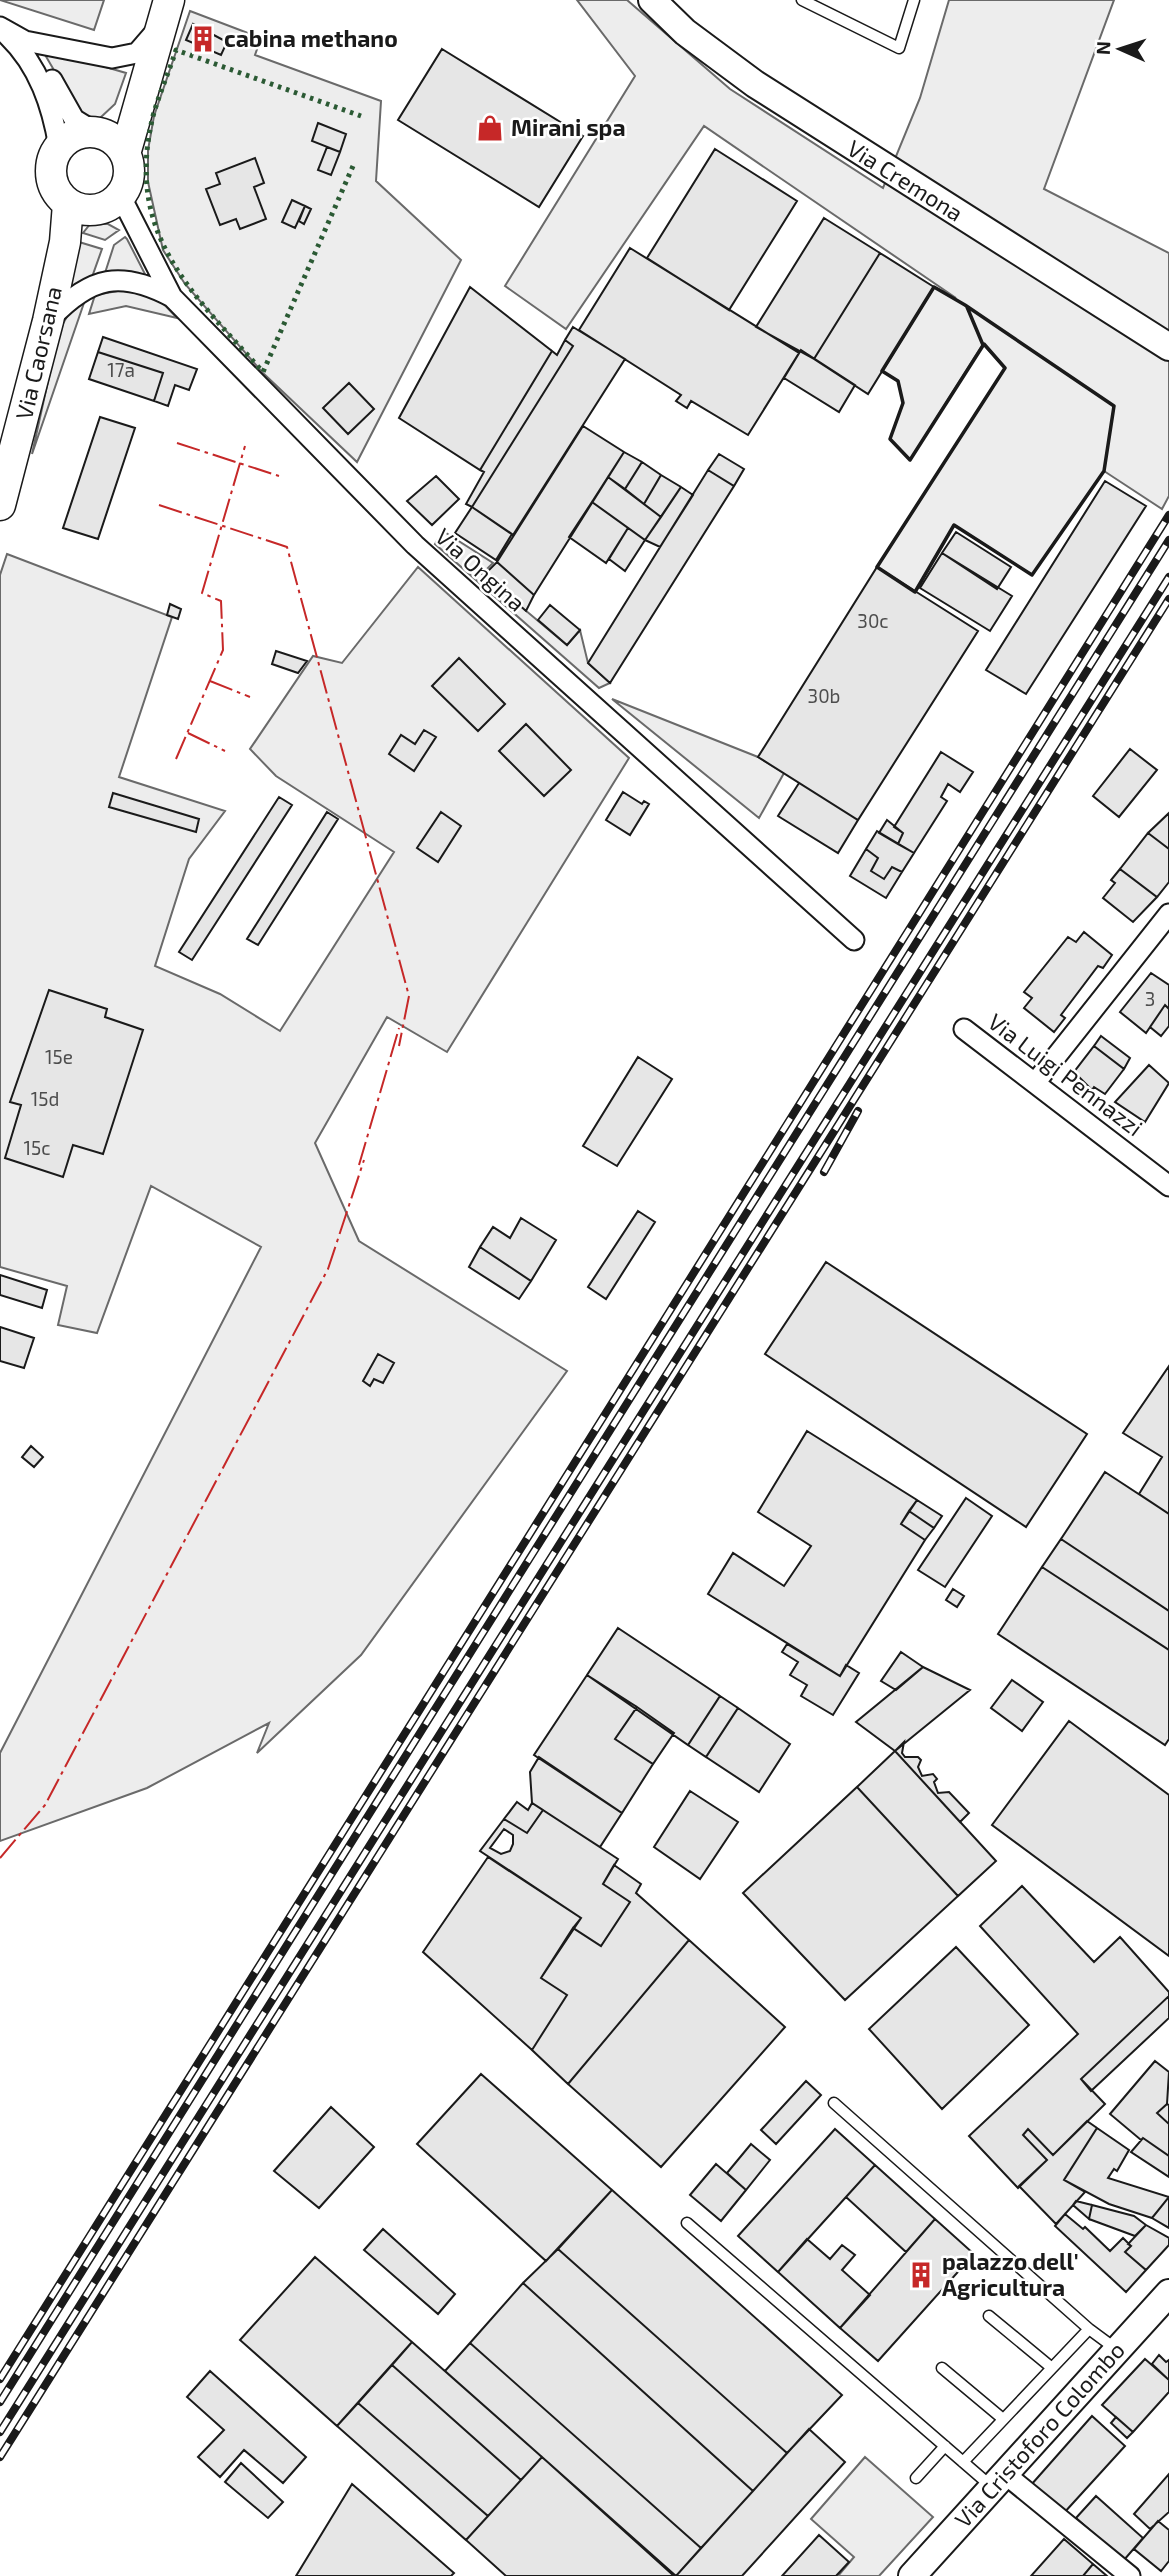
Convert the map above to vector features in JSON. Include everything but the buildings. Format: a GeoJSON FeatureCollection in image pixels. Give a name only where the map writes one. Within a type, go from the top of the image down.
{"type":"FeatureCollection","features":[{"type":"Feature","properties":{"kind":"main road","name":"Via Cremona"},"geometry":{"type":"LineString","coordinates":[[652,0],[685,32],[755,84],[1169,347]]}},
{"type":"Feature","properties":{"kind":"main road"},"geometry":{"type":"LineString","coordinates":[[109,140],[150,60],[165,12]]}},
{"type":"Feature","properties":{"kind":"main road"},"geometry":{"type":"LineString","coordinates":[[65,242],[80,219],[114,200],[128,179],[109,140],[81,132],[58,147],[51,172],[53,184],[68,204],[89,210],[114,200]]}},
{"type":"Feature","properties":{"kind":"main road","name":"Via Caorsana"},"geometry":{"type":"LineString","coordinates":[[0,505],[48,321],[65,242],[68,204]]}},
{"type":"Feature","properties":{"kind":"main road","name":"Via Cristoforo Colombo"},"geometry":{"type":"LineString","coordinates":[[912,2576],[1169,2293]]}},
{"type":"Feature","properties":{"kind":"street"},"geometry":{"type":"LineString","coordinates":[[20,42],[125,58],[137,53],[165,12]]}},
{"type":"Feature","properties":{"kind":"street"},"geometry":{"type":"LineString","coordinates":[[0,27],[43,65],[74,119],[109,140]]}},
{"type":"Feature","properties":{"kind":"street"},"geometry":{"type":"LineString","coordinates":[[20,42],[53,109],[58,147]]}},
{"type":"Feature","properties":{"kind":"street","name":"Via Ongina"},"geometry":{"type":"LineString","coordinates":[[114,200],[172,297],[415,545],[854,940]]}},
{"type":"Feature","properties":{"kind":"street"},"geometry":{"type":"LineString","coordinates":[[48,321],[73,295],[101,282],[123,279],[146,283],[172,297]]}},
{"type":"Feature","properties":{"kind":"street"},"geometry":{"type":"LineString","coordinates":[[1035,1083],[1169,914]]}},
{"type":"Feature","properties":{"kind":"street","name":"Via Luigi Pennazzi"},"geometry":{"type":"LineString","coordinates":[[964,1029],[1169,1186]]}},
{"type":"Feature","properties":{"kind":"street"},"geometry":{"type":"LineString","coordinates":[[999,2480],[1130,2576]]}},
{"type":"Feature","properties":{"kind":"lane"},"geometry":{"type":"LineString","coordinates":[[802,0],[899,48],[914,0]]}},
{"type":"Feature","properties":{"kind":"lane"},"geometry":{"type":"LineString","coordinates":[[834,2104],[1089,2329],[1117,2350]]}},
{"type":"Feature","properties":{"kind":"lane"},"geometry":{"type":"LineString","coordinates":[[687,2223],[963,2462],[999,2480]]}},
{"type":"Feature","properties":{"kind":"lane"},"geometry":{"type":"LineString","coordinates":[[989,2316],[1052,2368]]}},
{"type":"Feature","properties":{"kind":"lane"},"geometry":{"type":"LineString","coordinates":[[963,2462],[1089,2329]]}},
{"type":"Feature","properties":{"kind":"lane"},"geometry":{"type":"LineString","coordinates":[[942,2368],[1003,2419]]}},
{"type":"Feature","properties":{"kind":"lane"},"geometry":{"type":"LineString","coordinates":[[916,2478],[946,2446]]}},
{"type":"Feature","properties":{"kind":"shaded area"},"geometry":{"type":"Polygon","coordinates":[[[0,0],[104,0],[94,30],[0,0]]]}},
{"type":"Feature","properties":{"kind":"shaded area"},"geometry":{"type":"Polygon","coordinates":[[[577,0],[627,0],[730,89],[883,188],[920,98],[949,0],[1114,0],[1044,189],[1169,253],[1169,496],[1162,509],[1104,471],[1032,575],[954,525],[915,592],[877,567],[1005,368],[983,344],[910,460],[890,439],[903,403],[898,381],[882,371],[934,287],[956,298],[704,126],[566,329],[505,286],[635,76],[577,0]]]}},
{"type":"Feature","properties":{"kind":"shaded area"},"geometry":{"type":"Polygon","coordinates":[[[190,11],[261,38],[255,55],[381,101],[376,181],[461,260],[357,462],[263,373],[185,284],[163,250],[148,182],[148,150],[154,116],[190,11]]]}},
{"type":"Feature","properties":{"kind":"shaded area"},"geometry":{"type":"Polygon","coordinates":[[[41,48],[126,73],[115,104],[100,118],[88,119],[78,111],[41,48]]]}},
{"type":"Feature","properties":{"kind":"shaded area"},"geometry":{"type":"Polygon","coordinates":[[[91,223],[108,224],[119,230],[105,240],[83,233],[91,223]]]}},
{"type":"Feature","properties":{"kind":"shaded area"},"geometry":{"type":"Polygon","coordinates":[[[125,237],[146,276],[105,273],[114,245],[125,237]]]}},
{"type":"Feature","properties":{"kind":"shaded area"},"geometry":{"type":"Polygon","coordinates":[[[79,242],[102,249],[92,277],[67,292],[79,242]]]}},
{"type":"Feature","properties":{"kind":"shaded area"},"geometry":{"type":"Polygon","coordinates":[[[129,289],[161,301],[177,318],[126,306],[89,314],[95,295],[129,289]]]}},
{"type":"Feature","properties":{"kind":"shaded area"},"geometry":{"type":"Polygon","coordinates":[[[85,300],[32,454],[59,331],[70,311],[85,300]]]}},
{"type":"Feature","properties":{"kind":"shaded area"},"geometry":{"type":"Polygon","coordinates":[[[443,531],[493,563],[482,574],[567,645],[580,630],[588,663],[610,683],[599,688],[435,544],[443,531]]]}},
{"type":"Feature","properties":{"kind":"shaded area"},"geometry":{"type":"Polygon","coordinates":[[[7,554],[172,617],[119,777],[225,811],[189,859],[155,966],[220,994],[280,1031],[394,852],[276,776],[250,749],[313,656],[342,663],[418,567],[629,758],[447,1052],[387,1017],[315,1143],[359,1241],[567,1371],[361,1655],[257,1753],[269,1723],[147,1788],[0,1841],[0,1753],[261,1247],[151,1186],[97,1333],[58,1325],[67,1286],[0,1267],[0,575],[7,554]]]}},
{"type":"Feature","properties":{"kind":"shaded area"},"geometry":{"type":"Polygon","coordinates":[[[612,699],[758,757],[784,773],[759,818],[612,699]]]}},
{"type":"Feature","properties":{"kind":"shaded area"},"geometry":{"type":"Polygon","coordinates":[[[865,2457],[933,2517],[879,2576],[838,2576],[854,2557],[811,2519],[865,2457]]]}},
{"type":"Feature","properties":{"kind":"railway"},"geometry":{"type":"LineString","coordinates":[[0,2379],[1169,515]]}},
{"type":"Feature","properties":{"kind":"railway"},"geometry":{"type":"LineString","coordinates":[[0,2402],[1169,540]]}},
{"type":"Feature","properties":{"kind":"railway"},"geometry":{"type":"LineString","coordinates":[[0,2432],[1169,577]]}},
{"type":"Feature","properties":{"kind":"railway"},"geometry":{"type":"LineString","coordinates":[[0,2457],[1169,599]]}},
{"type":"Feature","properties":{"kind":"railway"},"geometry":{"type":"LineString","coordinates":[[824,1172],[858,1111]]}},
{"type":"Feature","properties":{"kind":"hedge"},"geometry":{"type":"LineString","coordinates":[[353,166],[263,372],[189,287],[170,259],[156,228],[148,195],[146,158],[153,116],[176,50],[361,116]]}},
{"type":"Feature","properties":{"kind":"wall"},"geometry":{"type":"LineString","coordinates":[[934,287],[1114,406],[1104,471],[1032,575],[954,525],[915,592],[877,567],[1005,368],[984,344],[910,460],[890,439],[903,403],[898,381],[882,371],[934,287]]}},
{"type":"Feature","properties":{"kind":"wall"},"geometry":{"type":"LineString","coordinates":[[967,307],[983,345]]}},
{"type":"Feature","properties":{"kind":"power"},"geometry":{"type":"LineString","coordinates":[[177,443],[279,476]]}},
{"type":"Feature","properties":{"kind":"power"},"geometry":{"type":"LineString","coordinates":[[176,759],[223,650],[221,601],[202,593],[245,446]]}},
{"type":"Feature","properties":{"kind":"power"},"geometry":{"type":"LineString","coordinates":[[159,505],[287,547],[409,996],[399,1046]]}},
{"type":"Feature","properties":{"kind":"power"},"geometry":{"type":"LineString","coordinates":[[210,681],[250,697]]}},
{"type":"Feature","properties":{"kind":"power"},"geometry":{"type":"LineString","coordinates":[[188,733],[225,751]]}},
{"type":"Feature","properties":{"kind":"power"},"geometry":{"type":"LineString","coordinates":[[359,1165],[399,1028]]}},
{"type":"Feature","properties":{"kind":"power"},"geometry":{"type":"LineString","coordinates":[[0,1858],[45,1805],[328,1269],[364,1160]]}},
{"type":"Feature","properties":{"kind":"place","name":"cabina methano"},"geometry":{"type":"Point","coordinates":[203,39]}},
{"type":"Feature","properties":{"kind":"place","name":"Mirani spa"},"geometry":{"type":"Point","coordinates":[490,128]}},
{"type":"Feature","properties":{"kind":"place","name":"palazzo dell' Agricultura"},"geometry":{"type":"Point","coordinates":[921,2275]}}]}
